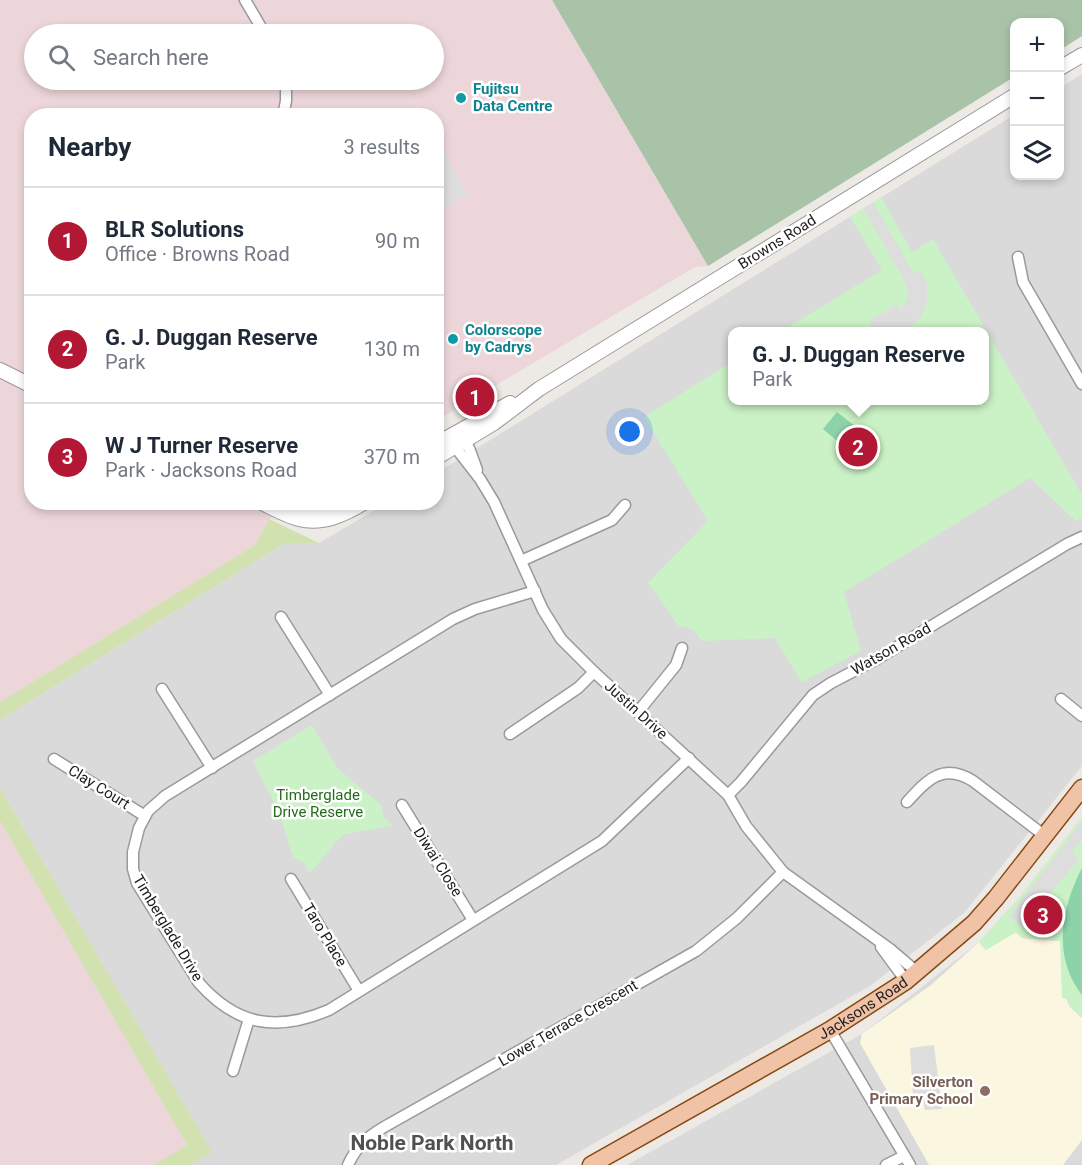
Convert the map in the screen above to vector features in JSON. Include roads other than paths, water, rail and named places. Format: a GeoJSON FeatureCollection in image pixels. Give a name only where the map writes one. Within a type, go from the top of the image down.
{"type":"FeatureCollection","features":[{"type":"Feature","properties":{"kind":"main road","name":"Jacksons Road"},"geometry":{"type":"LineString","coordinates":[[591,1165],[830,1030],[911,976],[974,923],[1082,788]]}},
{"type":"Feature","properties":{"kind":"street"},"geometry":{"type":"LineString","coordinates":[[245,0],[259,24]]}},
{"type":"Feature","properties":{"kind":"street"},"geometry":{"type":"LineString","coordinates":[[1064,65],[1082,55]]}},
{"type":"Feature","properties":{"kind":"street"},"geometry":{"type":"LineString","coordinates":[[285,108],[286,90]]}},
{"type":"Feature","properties":{"kind":"street","name":"Browns Road"},"geometry":{"type":"LineString","coordinates":[[452,440],[494,423],[539,389],[1010,98]]}},
{"type":"Feature","properties":{"kind":"street"},"geometry":{"type":"LineString","coordinates":[[1018,257],[1023,282],[1082,384]]}},
{"type":"Feature","properties":{"kind":"street"},"geometry":{"type":"LineString","coordinates":[[1,374],[24,383]]}},
{"type":"Feature","properties":{"kind":"street","name":"Justin Drive"},"geometry":{"type":"LineString","coordinates":[[452,440],[495,502],[543,610],[561,639],[728,795],[746,826],[783,872],[890,949],[911,976]]}},
{"type":"Feature","properties":{"kind":"street"},"geometry":{"type":"LineString","coordinates":[[521,561],[612,520],[625,506]]}},
{"type":"Feature","properties":{"kind":"street"},"geometry":{"type":"LineString","coordinates":[[279,510],[300,519],[321,520],[346,515],[353,510]]}},
{"type":"Feature","properties":{"kind":"street","name":"Watson Road"},"geometry":{"type":"LineString","coordinates":[[728,795],[813,695],[1082,537]]}},
{"type":"Feature","properties":{"kind":"street","name":"Timberglade Drive"},"geometry":{"type":"LineString","coordinates":[[535,591],[462,614],[153,805],[145,816],[135,839],[133,869],[138,883],[199,983],[228,1009],[249,1019],[280,1024],[296,1022],[329,1010],[602,841],[688,758]]}},
{"type":"Feature","properties":{"kind":"street"},"geometry":{"type":"LineString","coordinates":[[281,617],[330,695]]}},
{"type":"Feature","properties":{"kind":"street"},"geometry":{"type":"LineString","coordinates":[[638,712],[676,665],[682,648]]}},
{"type":"Feature","properties":{"kind":"street"},"geometry":{"type":"LineString","coordinates":[[510,734],[578,687],[594,672]]}},
{"type":"Feature","properties":{"kind":"street"},"geometry":{"type":"LineString","coordinates":[[162,689],[212,768]]}},
{"type":"Feature","properties":{"kind":"street"},"geometry":{"type":"LineString","coordinates":[[1061,699],[1082,716]]}},
{"type":"Feature","properties":{"kind":"street","name":"Clay Court"},"geometry":{"type":"LineString","coordinates":[[54,759],[145,816]]}},
{"type":"Feature","properties":{"kind":"street"},"geometry":{"type":"LineString","coordinates":[[907,802],[936,776],[949,772],[961,773],[1045,836]]}},
{"type":"Feature","properties":{"kind":"street","name":"Diwai Close"},"geometry":{"type":"LineString","coordinates":[[402,805],[473,920]]}},
{"type":"Feature","properties":{"kind":"street","name":"Lower Terrace Crescent"},"geometry":{"type":"LineString","coordinates":[[348,1165],[359,1145],[367,1137],[696,951],[737,918],[783,872]]}},
{"type":"Feature","properties":{"kind":"street","name":"Taro Place"},"geometry":{"type":"LineString","coordinates":[[291,879],[358,991]]}},
{"type":"Feature","properties":{"kind":"street"},"geometry":{"type":"LineString","coordinates":[[233,1071],[249,1019]]}},
{"type":"Feature","properties":{"kind":"street"},"geometry":{"type":"LineString","coordinates":[[830,1030],[907,1160],[886,1165]]}},
{"type":"Feature","properties":{"kind":"place","name":"Fujitsu Data Centre"},"geometry":{"type":"Point","coordinates":[461,98]}},
{"type":"Feature","properties":{"kind":"place","name":"Colorscope by Cadrys"},"geometry":{"type":"Point","coordinates":[453,339]}},
{"type":"Feature","properties":{"kind":"place","name":"BLR Solutions"},"geometry":{"type":"Point","coordinates":[475,397]}},
{"type":"Feature","properties":{"kind":"place","name":"G. J. Duggan Reserve"},"geometry":{"type":"Point","coordinates":[858,447]}},
{"type":"Feature","properties":{"kind":"place","name":"W J Turner Reserve"},"geometry":{"type":"Point","coordinates":[1043,915]}},
{"type":"Feature","properties":{"kind":"place","name":"Silverton Primary School"},"geometry":{"type":"Point","coordinates":[985,1091]}},
{"type":"Feature","properties":{"kind":"district","name":"Noble Park North"},"geometry":{"type":"Point","coordinates":[432,1143]}},
{"type":"Feature","properties":{"kind":"park label","name":"Timberglade Drive Reserve"},"geometry":{"type":"Point","coordinates":[318,804]}}]}
